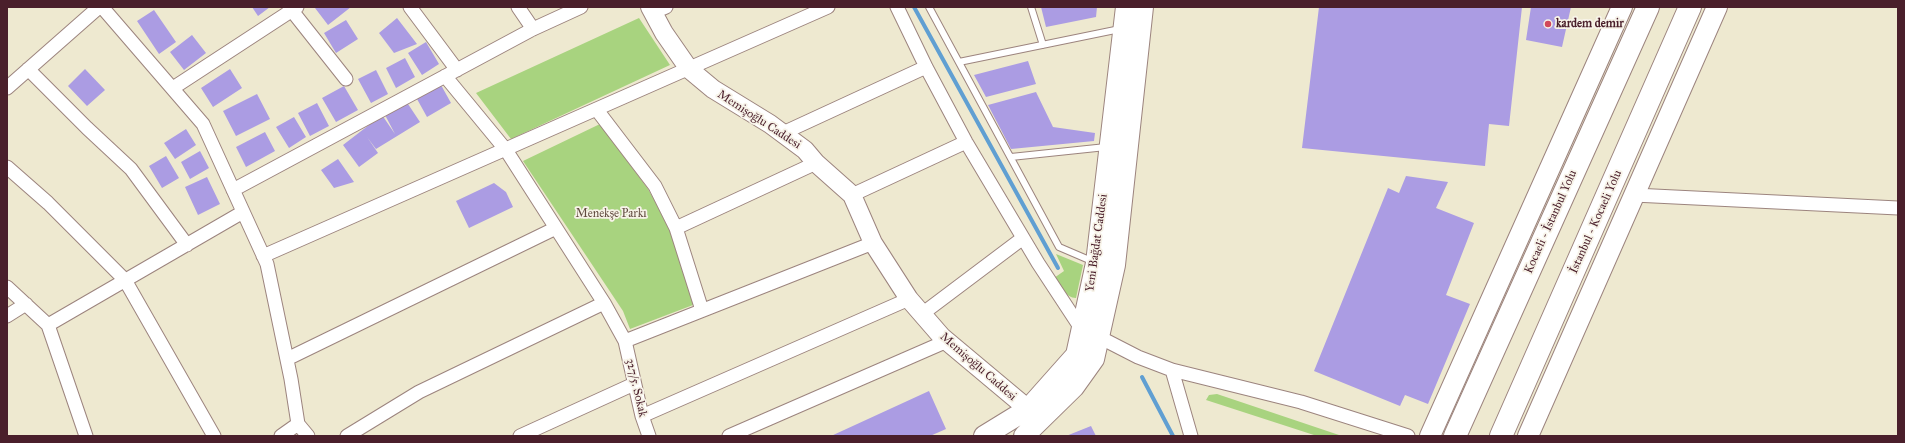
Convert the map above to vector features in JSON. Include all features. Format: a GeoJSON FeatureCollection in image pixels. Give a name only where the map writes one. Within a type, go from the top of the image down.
{"type":"FeatureCollection","features":[{"type":"Feature","properties":{"kind":"highway","name":"Kocaeli - İstanbul Yolu"},"geometry":{"type":"LineString","coordinates":[[1455,436],[1648,7]]}},
{"type":"Feature","properties":{"kind":"highway","name":"İstanbul - Kocaeli Yolu"},"geometry":{"type":"LineString","coordinates":[[1501,436],[1690,7]]}},
{"type":"Feature","properties":{"kind":"main road","name":"Yeni Bağdat Caddesi"},"geometry":{"type":"LineString","coordinates":[[1024,436],[1074,387],[1094,359],[1091,333],[1096,263],[1126,7]]}},
{"type":"Feature","properties":{"kind":"main road","name":"Yeni Bağdat Caddesi"},"geometry":{"type":"LineString","coordinates":[[984,436],[1028,409],[1076,355],[1091,333],[1115,265],[1143,7]]}},
{"type":"Feature","properties":{"kind":"main road"},"geometry":{"type":"LineString","coordinates":[[1430,436],[1622,7]]}},
{"type":"Feature","properties":{"kind":"main road"},"geometry":{"type":"LineString","coordinates":[[1528,436],[1717,7]]}},
{"type":"Feature","properties":{"kind":"street"},"geometry":{"type":"LineString","coordinates":[[7,88],[99,7]]}},
{"type":"Feature","properties":{"kind":"street"},"geometry":{"type":"LineString","coordinates":[[102,7],[203,124],[267,264],[287,359],[298,424],[308,436]]}},
{"type":"Feature","properties":{"kind":"street"},"geometry":{"type":"LineString","coordinates":[[410,7],[457,70]]}},
{"type":"Feature","properties":{"kind":"street"},"geometry":{"type":"LineString","coordinates":[[518,7],[533,30]]}},
{"type":"Feature","properties":{"kind":"street"},"geometry":{"type":"LineString","coordinates":[[233,190],[445,76],[533,30],[581,7]]}},
{"type":"Feature","properties":{"kind":"street"},"geometry":{"type":"LineString","coordinates":[[263,256],[828,7]]}},
{"type":"Feature","properties":{"kind":"street"},"geometry":{"type":"LineString","coordinates":[[897,7],[926,67],[966,142],[1023,238],[1091,333],[1138,357],[1172,370],[1301,402],[1408,436]]}},
{"type":"Feature","properties":{"kind":"street"},"geometry":{"type":"LineString","coordinates":[[173,88],[293,8],[346,79]]}},
{"type":"Feature","properties":{"kind":"street","name":"Memişoğlu Caddesi"},"geometry":{"type":"LineString","coordinates":[[657,9],[664,33],[689,69],[713,89],[783,133],[805,150],[816,163],[852,195],[873,243],[909,299],[947,341],[1028,409]]}},
{"type":"Feature","properties":{"kind":"street"},"geometry":{"type":"LineString","coordinates":[[783,133],[926,67]]}},
{"type":"Feature","properties":{"kind":"street"},"geometry":{"type":"LineString","coordinates":[[28,69],[86,128],[131,169],[187,245]]}},
{"type":"Feature","properties":{"kind":"street","name":"327/5. Sokak"},"geometry":{"type":"LineString","coordinates":[[445,76],[506,150],[604,303],[625,340],[634,384],[649,436]]}},
{"type":"Feature","properties":{"kind":"street"},"geometry":{"type":"LineString","coordinates":[[597,110],[655,186],[676,228],[702,310]]}},
{"type":"Feature","properties":{"kind":"street"},"geometry":{"type":"LineString","coordinates":[[852,195],[966,142]]}},
{"type":"Feature","properties":{"kind":"street"},"geometry":{"type":"LineString","coordinates":[[676,228],[816,163]]}},
{"type":"Feature","properties":{"kind":"street"},"geometry":{"type":"LineString","coordinates":[[8,171],[48,203],[125,280],[214,436]]}},
{"type":"Feature","properties":{"kind":"street"},"geometry":{"type":"LineString","coordinates":[[1634,195],[1898,208]]}},
{"type":"Feature","properties":{"kind":"street"},"geometry":{"type":"LineString","coordinates":[[48,325],[243,212]]}},
{"type":"Feature","properties":{"kind":"street"},"geometry":{"type":"LineString","coordinates":[[287,359],[556,228]]}},
{"type":"Feature","properties":{"kind":"street"},"geometry":{"type":"LineString","coordinates":[[922,314],[1023,238]]}},
{"type":"Feature","properties":{"kind":"street"},"geometry":{"type":"LineString","coordinates":[[625,340],[873,243]]}},
{"type":"Feature","properties":{"kind":"street"},"geometry":{"type":"LineString","coordinates":[[7,286],[48,325],[82,435]]}},
{"type":"Feature","properties":{"kind":"street"},"geometry":{"type":"LineString","coordinates":[[642,416],[909,299]]}},
{"type":"Feature","properties":{"kind":"street"},"geometry":{"type":"LineString","coordinates":[[346,436],[419,392],[604,303]]}},
{"type":"Feature","properties":{"kind":"street"},"geometry":{"type":"LineString","coordinates":[[7,316],[26,304]]}},
{"type":"Feature","properties":{"kind":"street"},"geometry":{"type":"LineString","coordinates":[[729,436],[947,341]]}},
{"type":"Feature","properties":{"kind":"street"},"geometry":{"type":"LineString","coordinates":[[1172,370],[1191,436]]}},
{"type":"Feature","properties":{"kind":"street"},"geometry":{"type":"LineString","coordinates":[[520,436],[634,384]]}},
{"type":"Feature","properties":{"kind":"street"},"geometry":{"type":"LineString","coordinates":[[281,436],[298,424]]}},
{"type":"Feature","properties":{"kind":"lane"},"geometry":{"type":"LineString","coordinates":[[929,7],[1060,247],[1096,263]]}},
{"type":"Feature","properties":{"kind":"lane"},"geometry":{"type":"LineString","coordinates":[[1031,7],[1043,45]]}},
{"type":"Feature","properties":{"kind":"lane"},"geometry":{"type":"LineString","coordinates":[[959,62],[1123,29]]}},
{"type":"Feature","properties":{"kind":"lane"},"geometry":{"type":"LineString","coordinates":[[1011,157],[1110,146]]}},
{"type":"Feature","properties":{"kind":"green space"},"geometry":{"type":"Polygon","coordinates":[[[639,18],[670,65],[511,139],[476,93],[639,18]]]}},
{"type":"Feature","properties":{"kind":"green space","name":"Menekşe Parkı"},"geometry":{"type":"Polygon","coordinates":[[[600,124],[648,189],[672,231],[693,305],[630,329],[623,311],[523,161],[600,124]]]}},
{"type":"Feature","properties":{"kind":"green space"},"geometry":{"type":"Polygon","coordinates":[[[1056,254],[1083,265],[1076,298],[1066,294],[1054,278],[1064,271],[1056,254]]]}},
{"type":"Feature","properties":{"kind":"green space"},"geometry":{"type":"Polygon","coordinates":[[[1217,394],[1342,436],[1317,436],[1206,400],[1209,395],[1217,394]]]}},
{"type":"Feature","properties":{"kind":"building"},"geometry":{"type":"Polygon","coordinates":[[[252,7],[270,7],[258,16],[252,7]]]}},
{"type":"Feature","properties":{"kind":"building"},"geometry":{"type":"Polygon","coordinates":[[[351,7],[328,25],[315,8],[351,7]]]}},
{"type":"Feature","properties":{"kind":"building"},"geometry":{"type":"Polygon","coordinates":[[[1041,7],[1097,7],[1096,17],[1046,27],[1041,7]]]}},
{"type":"Feature","properties":{"kind":"building"},"geometry":{"type":"Polygon","coordinates":[[[1319,7],[1522,7],[1509,126],[1489,124],[1485,166],[1302,148],[1319,7]]]}},
{"type":"Feature","properties":{"kind":"building","name":"kardem demir"},"geometry":{"type":"Polygon","coordinates":[[[1531,7],[1571,7],[1562,47],[1526,40],[1531,7]]]}},
{"type":"Feature","properties":{"kind":"building"},"geometry":{"type":"Polygon","coordinates":[[[154,10],[176,42],[159,54],[137,21],[154,10]]]}},
{"type":"Feature","properties":{"kind":"building"},"geometry":{"type":"Polygon","coordinates":[[[397,18],[417,44],[394,53],[379,33],[397,18]]]}},
{"type":"Feature","properties":{"kind":"building"},"geometry":{"type":"Polygon","coordinates":[[[346,20],[358,39],[336,53],[324,33],[346,20]]]}},
{"type":"Feature","properties":{"kind":"building"},"geometry":{"type":"Polygon","coordinates":[[[192,35],[206,53],[184,70],[170,52],[192,35]]]}},
{"type":"Feature","properties":{"kind":"building"},"geometry":{"type":"Polygon","coordinates":[[[426,42],[439,64],[422,75],[408,53],[426,42]]]}},
{"type":"Feature","properties":{"kind":"building"},"geometry":{"type":"Polygon","coordinates":[[[405,58],[415,77],[396,88],[386,68],[405,58]]]}},
{"type":"Feature","properties":{"kind":"building"},"geometry":{"type":"Polygon","coordinates":[[[1028,61],[1036,84],[986,97],[974,75],[1028,61]]]}},
{"type":"Feature","properties":{"kind":"building"},"geometry":{"type":"Polygon","coordinates":[[[85,69],[105,90],[87,106],[68,86],[85,69]]]}},
{"type":"Feature","properties":{"kind":"building"},"geometry":{"type":"Polygon","coordinates":[[[230,69],[242,88],[213,107],[201,88],[230,69]]]}},
{"type":"Feature","properties":{"kind":"building"},"geometry":{"type":"Polygon","coordinates":[[[376,70],[388,94],[371,103],[358,79],[376,70]]]}},
{"type":"Feature","properties":{"kind":"building"},"geometry":{"type":"Polygon","coordinates":[[[441,85],[451,103],[427,117],[417,99],[441,85]]]}},
{"type":"Feature","properties":{"kind":"building"},"geometry":{"type":"Polygon","coordinates":[[[344,86],[358,110],[336,122],[322,98],[344,86]]]}},
{"type":"Feature","properties":{"kind":"building"},"geometry":{"type":"Polygon","coordinates":[[[1036,92],[1053,127],[1095,133],[1094,141],[1011,149],[988,105],[1036,92]]]}},
{"type":"Feature","properties":{"kind":"building"},"geometry":{"type":"Polygon","coordinates":[[[257,94],[270,119],[236,136],[223,111],[257,94]]]}},
{"type":"Feature","properties":{"kind":"building"},"geometry":{"type":"Polygon","coordinates":[[[406,101],[420,122],[376,149],[367,137],[378,153],[359,167],[343,145],[382,115],[395,134],[385,115],[406,101]]]}},
{"type":"Feature","properties":{"kind":"building"},"geometry":{"type":"Polygon","coordinates":[[[317,103],[329,126],[310,136],[298,113],[317,103]]]}},
{"type":"Feature","properties":{"kind":"building"},"geometry":{"type":"Polygon","coordinates":[[[294,117],[306,137],[289,148],[276,127],[294,117]]]}},
{"type":"Feature","properties":{"kind":"building"},"geometry":{"type":"Polygon","coordinates":[[[186,129],[196,145],[175,159],[164,143],[186,129]]]}},
{"type":"Feature","properties":{"kind":"building"},"geometry":{"type":"Polygon","coordinates":[[[265,132],[275,151],[246,167],[236,147],[265,132]]]}},
{"type":"Feature","properties":{"kind":"building"},"geometry":{"type":"Polygon","coordinates":[[[200,151],[209,168],[190,179],[181,162],[200,151]]]}},
{"type":"Feature","properties":{"kind":"building"},"geometry":{"type":"Polygon","coordinates":[[[166,156],[179,178],[162,188],[149,166],[166,156]]]}},
{"type":"Feature","properties":{"kind":"building"},"geometry":{"type":"Polygon","coordinates":[[[338,159],[354,182],[334,188],[321,170],[338,159]]]}},
{"type":"Feature","properties":{"kind":"building"},"geometry":{"type":"Polygon","coordinates":[[[1406,176],[1448,182],[1436,208],[1474,223],[1446,295],[1470,304],[1428,404],[1405,395],[1400,406],[1314,371],[1388,188],[1399,193],[1406,176]]]}},
{"type":"Feature","properties":{"kind":"building"},"geometry":{"type":"Polygon","coordinates":[[[207,177],[220,204],[198,215],[185,187],[207,177]]]}},
{"type":"Feature","properties":{"kind":"building"},"geometry":{"type":"Polygon","coordinates":[[[494,183],[506,192],[513,207],[469,228],[456,201],[494,183]]]}},
{"type":"Feature","properties":{"kind":"building"},"geometry":{"type":"Polygon","coordinates":[[[929,391],[946,429],[930,436],[831,436],[929,391]]]}},
{"type":"Feature","properties":{"kind":"building"},"geometry":{"type":"Polygon","coordinates":[[[1091,426],[1096,436],[1066,436],[1091,426]]]}},
{"type":"Feature","properties":{"kind":"waterway"},"geometry":{"type":"LineString","coordinates":[[914,7],[1058,268]]}},
{"type":"Feature","properties":{"kind":"waterway"},"geometry":{"type":"LineString","coordinates":[[1142,377],[1173,436]]}},
{"type":"Feature","properties":{"kind":"place","name":"kardem demir"},"geometry":{"type":"Point","coordinates":[1548,24]}}]}
